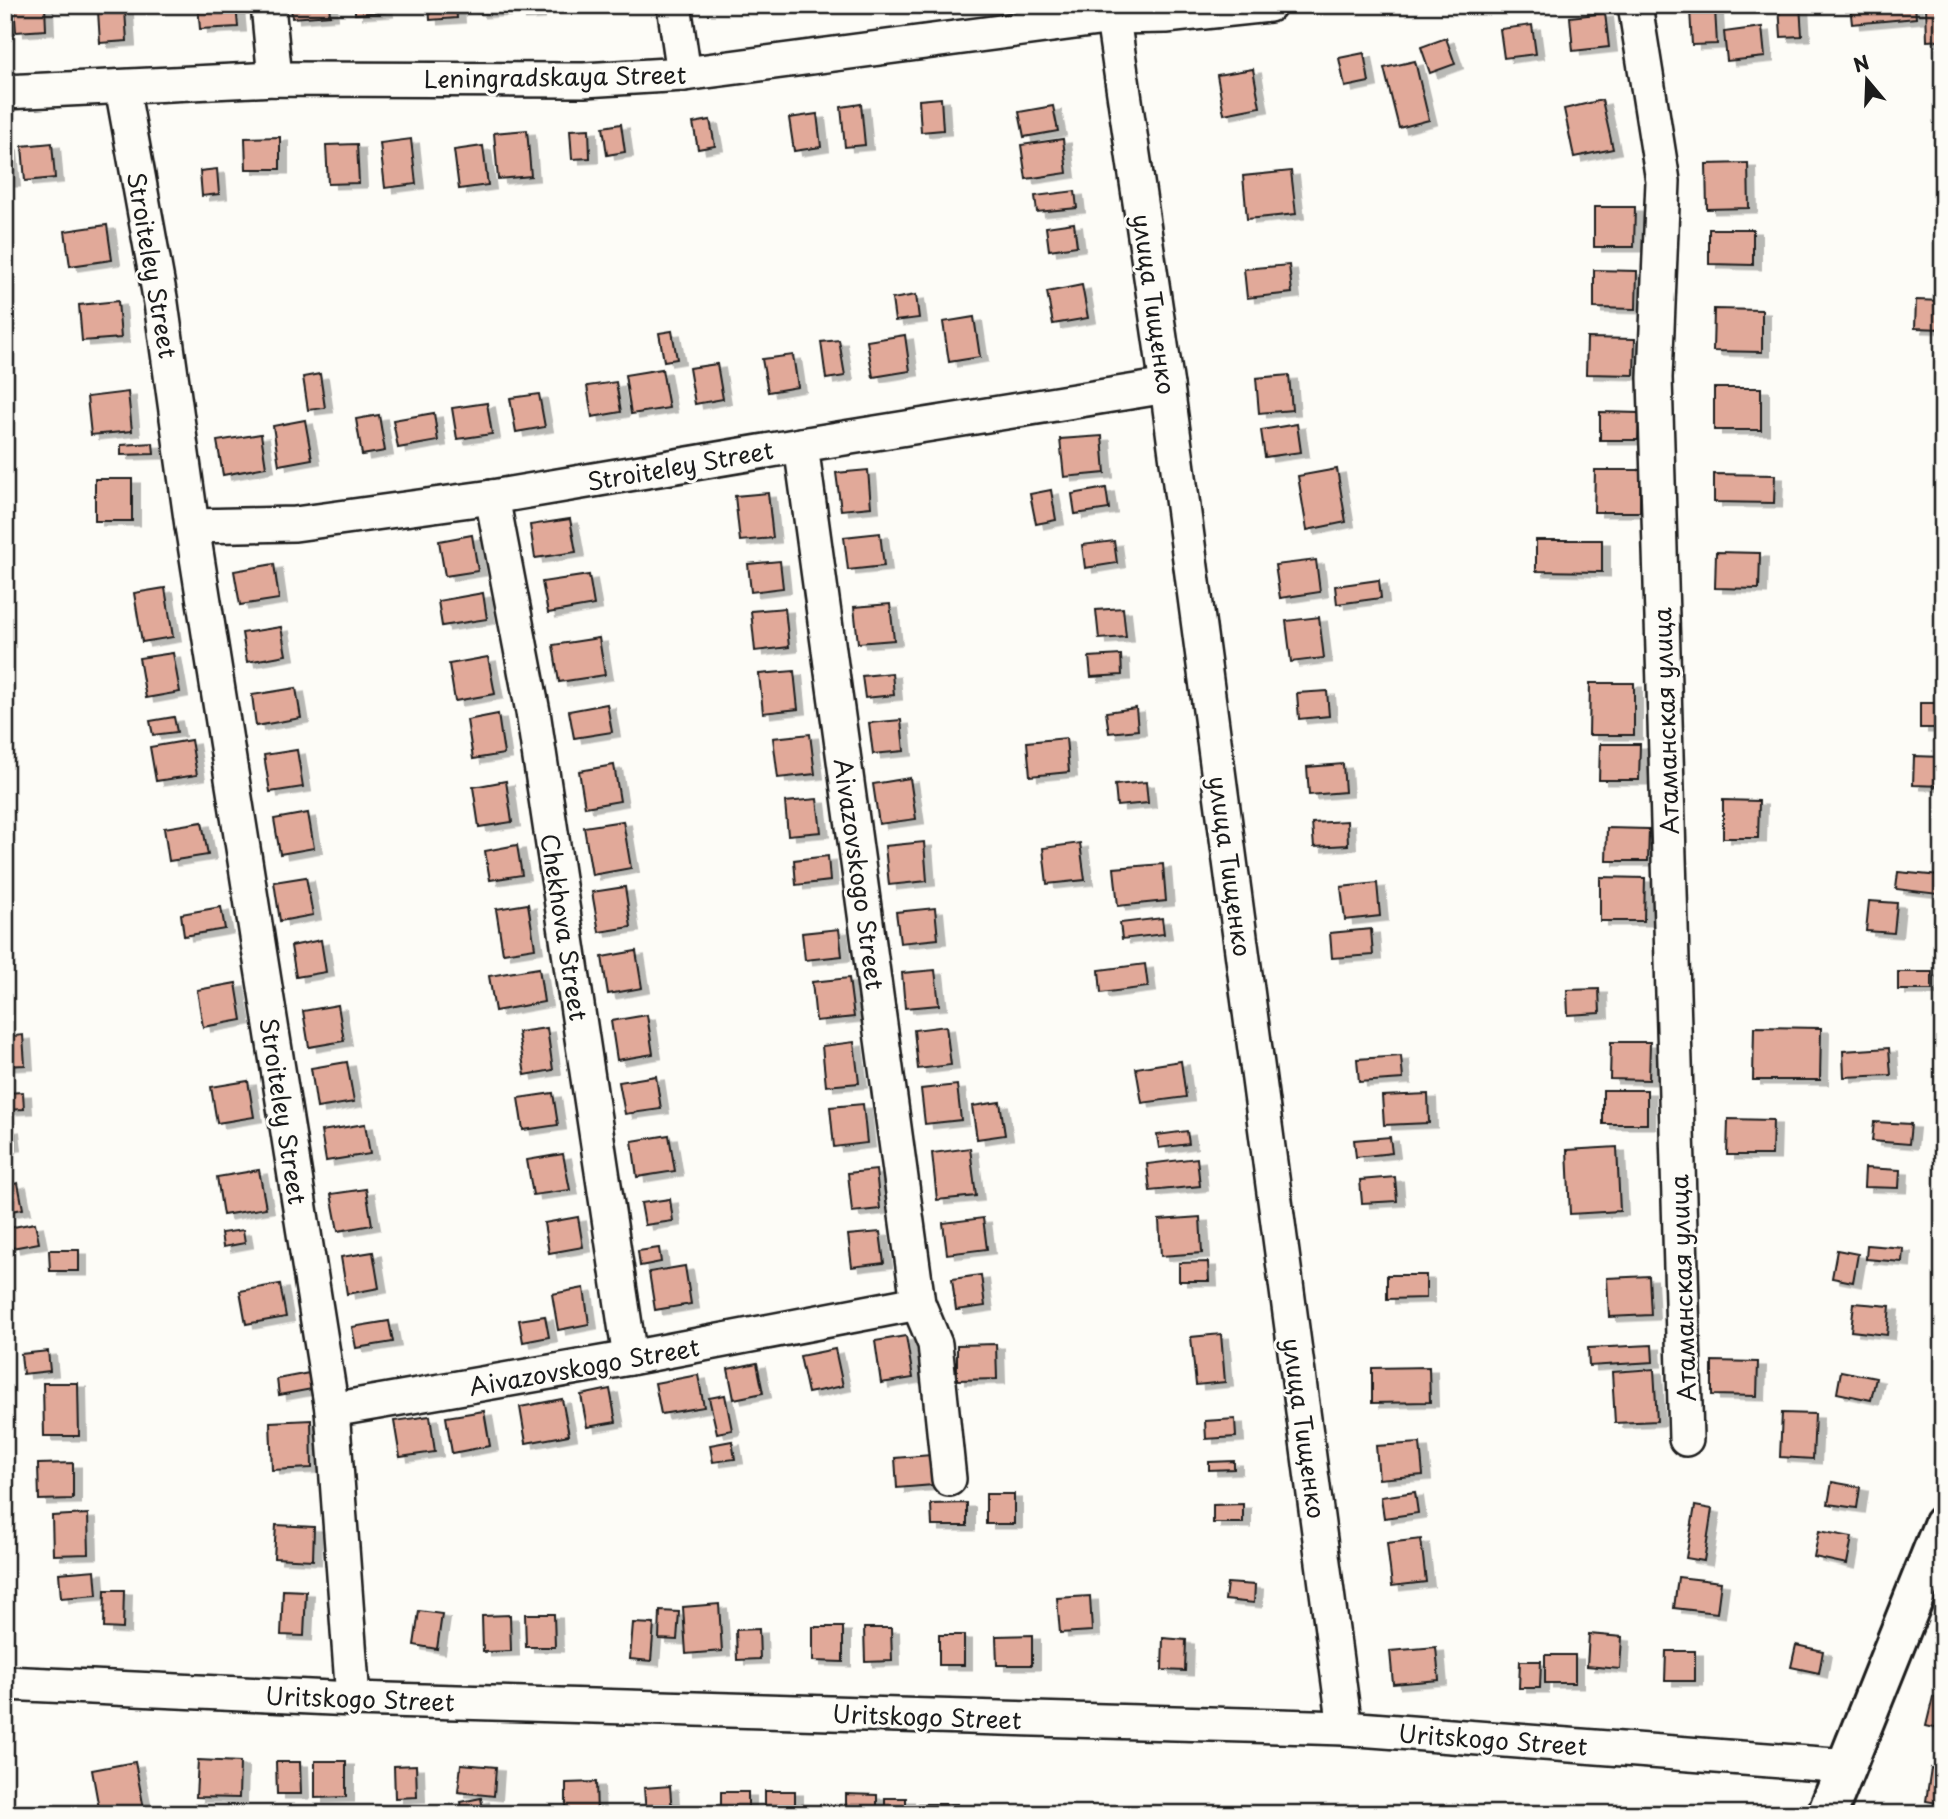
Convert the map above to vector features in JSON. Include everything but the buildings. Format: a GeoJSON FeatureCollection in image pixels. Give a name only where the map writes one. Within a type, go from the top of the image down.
{"type":"FeatureCollection","features":[{"type":"Feature","properties":{"kind":"main road"},"geometry":{"type":"LineString","coordinates":[[1827,1814],[1943,1525]]}},
{"type":"Feature","properties":{"kind":"street"},"geometry":{"type":"LineString","coordinates":[[268,5],[275,79]]}},
{"type":"Feature","properties":{"kind":"street"},"geometry":{"type":"LineString","coordinates":[[674,5],[684,75]]}},
{"type":"Feature","properties":{"kind":"street","name":"Leningradskaya Street"},"geometry":{"type":"LineString","coordinates":[[5,92],[275,79],[584,80],[684,75],[1112,11],[1166,16],[1269,5]]}},
{"type":"Feature","properties":{"kind":"street","name":"Атаманская улица"},"geometry":{"type":"LineString","coordinates":[[1635,5],[1662,181],[1655,378],[1686,1439]]}},
{"type":"Feature","properties":{"kind":"street","name":"улица Тищенко"},"geometry":{"type":"LineString","coordinates":[[1112,11],[1167,386],[1345,1728]]}},
{"type":"Feature","properties":{"kind":"street","name":"Stroiteley Street"},"geometry":{"type":"LineString","coordinates":[[122,87],[161,303],[192,526],[331,1410],[353,1699]]}},
{"type":"Feature","properties":{"kind":"street","name":"Stroiteley Street"},"geometry":{"type":"LineString","coordinates":[[192,526],[295,524],[492,497],[801,444],[1167,386]]}},
{"type":"Feature","properties":{"kind":"street","name":"Aivazovskogo Street"},"geometry":{"type":"LineString","coordinates":[[801,444],[918,1303],[935,1344],[949,1479]]}},
{"type":"Feature","properties":{"kind":"street","name":"Chekhova Street"},"geometry":{"type":"LineString","coordinates":[[492,497],[533,712],[630,1359]]}},
{"type":"Feature","properties":{"kind":"street","name":"Aivazovskogo Street"},"geometry":{"type":"LineString","coordinates":[[331,1410],[630,1359],[918,1303]]}},
{"type":"Feature","properties":{"kind":"street","name":"Uritskogo Street"},"geometry":{"type":"LineString","coordinates":[[5,1683],[353,1699],[1345,1728],[1847,1766]]}}]}
